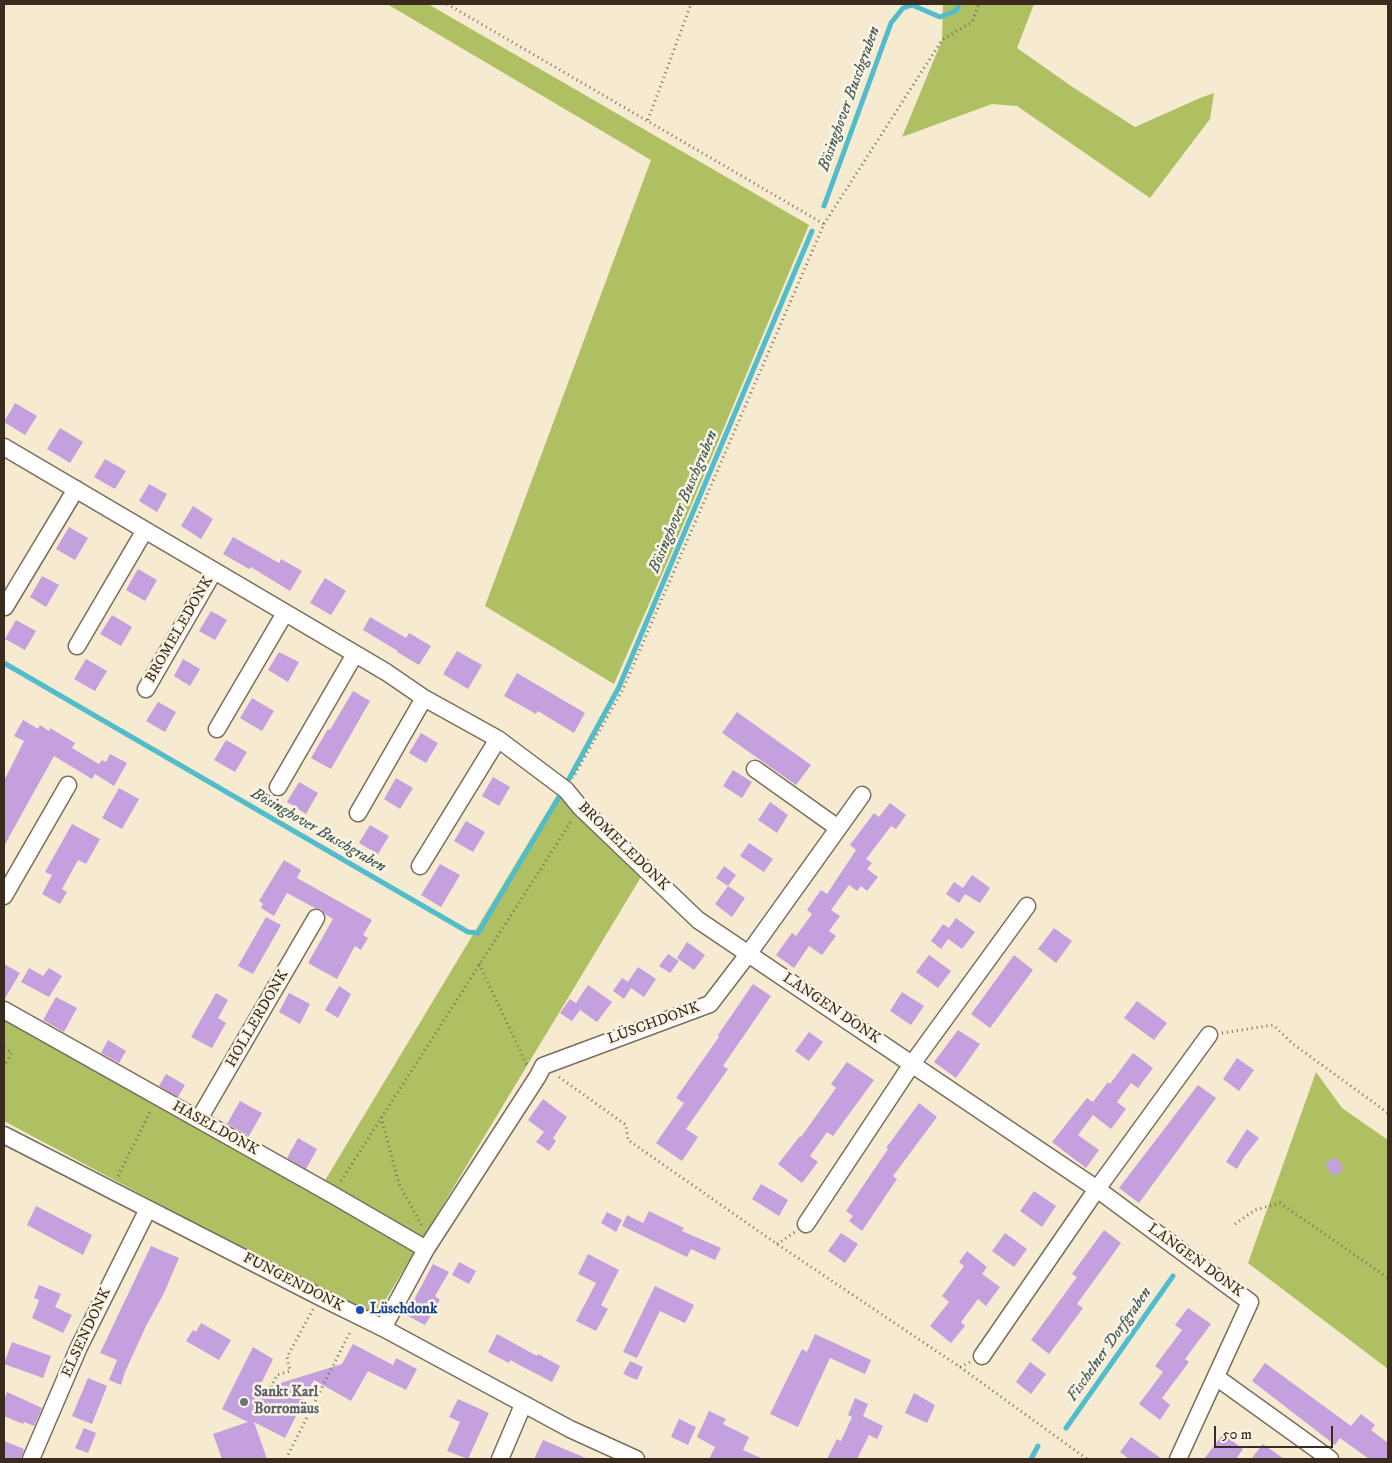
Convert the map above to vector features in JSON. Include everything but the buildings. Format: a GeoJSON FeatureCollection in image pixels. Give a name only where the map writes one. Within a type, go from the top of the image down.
{"type":"FeatureCollection","features":[{"type":"Feature","properties":{"kind":"street","name":"BROMELEDONK"},"geometry":{"type":"LineString","coordinates":[[4,447],[285,612],[424,698],[498,739],[566,790],[580,807],[698,920],[749,953]]}},
{"type":"Feature","properties":{"kind":"street"},"geometry":{"type":"LineString","coordinates":[[6,607],[76,489]]}},
{"type":"Feature","properties":{"kind":"street"},"geometry":{"type":"LineString","coordinates":[[77,646],[145,530]]}},
{"type":"Feature","properties":{"kind":"street","name":"BROMELEDONK"},"geometry":{"type":"LineString","coordinates":[[146,689],[214,571]]}},
{"type":"Feature","properties":{"kind":"street"},"geometry":{"type":"LineString","coordinates":[[217,729],[285,612]]}},
{"type":"Feature","properties":{"kind":"street"},"geometry":{"type":"LineString","coordinates":[[278,787],[355,654]]}},
{"type":"Feature","properties":{"kind":"street"},"geometry":{"type":"LineString","coordinates":[[358,812],[424,698]]}},
{"type":"Feature","properties":{"kind":"street"},"geometry":{"type":"LineString","coordinates":[[420,866],[498,739]]}},
{"type":"Feature","properties":{"kind":"street"},"geometry":{"type":"LineString","coordinates":[[755,768],[838,828]]}},
{"type":"Feature","properties":{"kind":"street"},"geometry":{"type":"LineString","coordinates":[[4,896],[68,785]]}},
{"type":"Feature","properties":{"kind":"street","name":"LÜSCHDONK"},"geometry":{"type":"LineString","coordinates":[[543,1066],[710,1004],[749,953],[862,795]]}},
{"type":"Feature","properties":{"kind":"street"},"geometry":{"type":"LineString","coordinates":[[806,1224],[912,1064],[1026,906]]}},
{"type":"Feature","properties":{"kind":"street","name":"HOLLERDONK"},"geometry":{"type":"LineString","coordinates":[[200,1120],[316,918]]}},
{"type":"Feature","properties":{"kind":"street","name":"LANGEN DONK"},"geometry":{"type":"LineString","coordinates":[[749,953],[1097,1189],[1250,1302],[1178,1459]]}},
{"type":"Feature","properties":{"kind":"street","name":"HASELDONK"},"geometry":{"type":"LineString","coordinates":[[4,1010],[333,1195],[429,1246]]}},
{"type":"Feature","properties":{"kind":"street"},"geometry":{"type":"LineString","coordinates":[[982,1356],[1097,1189],[1209,1035]]}},
{"type":"Feature","properties":{"kind":"street"},"geometry":{"type":"LineString","coordinates":[[383,1328],[429,1246],[543,1066]]}},
{"type":"Feature","properties":{"kind":"street","name":"FUNGENDONK"},"geometry":{"type":"LineString","coordinates":[[4,1135],[383,1328],[523,1405],[636,1459]]}},
{"type":"Feature","properties":{"kind":"street","name":"ELSENDONK"},"geometry":{"type":"LineString","coordinates":[[31,1459],[79,1347],[148,1209]]}},
{"type":"Feature","properties":{"kind":"street"},"geometry":{"type":"LineString","coordinates":[[1216,1377],[1330,1459]]}},
{"type":"Feature","properties":{"kind":"street"},"geometry":{"type":"LineString","coordinates":[[500,1459],[523,1405]]}},
{"type":"Feature","properties":{"kind":"path"},"geometry":{"type":"LineString","coordinates":[[447,4],[824,224]]}},
{"type":"Feature","properties":{"kind":"path"},"geometry":{"type":"LineString","coordinates":[[648,120],[691,4]]}},
{"type":"Feature","properties":{"kind":"path"},"geometry":{"type":"LineString","coordinates":[[566,790],[623,689],[824,224],[942,40],[972,22],[978,4]]}},
{"type":"Feature","properties":{"kind":"path"},"geometry":{"type":"LineString","coordinates":[[333,1195],[580,807]]}},
{"type":"Feature","properties":{"kind":"path"},"geometry":{"type":"LineString","coordinates":[[479,964],[519,1049]]}},
{"type":"Feature","properties":{"kind":"path"},"geometry":{"type":"LineString","coordinates":[[1209,1035],[1272,1025],[1293,1044],[1388,1113]]}},
{"type":"Feature","properties":{"kind":"path"},"geometry":{"type":"LineString","coordinates":[[4,1048],[12,1053],[4,1066]]}},
{"type":"Feature","properties":{"kind":"path"},"geometry":{"type":"LineString","coordinates":[[543,1066],[626,1125],[628,1140],[777,1244],[960,1367],[1087,1459]]}},
{"type":"Feature","properties":{"kind":"path"},"geometry":{"type":"LineString","coordinates":[[110,1190],[158,1097]]}},
{"type":"Feature","properties":{"kind":"path"},"geometry":{"type":"LineString","coordinates":[[381,1117],[399,1184],[429,1246]]}},
{"type":"Feature","properties":{"kind":"path"},"geometry":{"type":"LineString","coordinates":[[1235,1224],[1255,1210],[1280,1203],[1388,1278]]}},
{"type":"Feature","properties":{"kind":"path"},"geometry":{"type":"LineString","coordinates":[[777,1244],[806,1224]]}},
{"type":"Feature","properties":{"kind":"path"},"geometry":{"type":"LineString","coordinates":[[266,1396],[277,1375],[290,1371],[287,1357],[320,1297]]}},
{"type":"Feature","properties":{"kind":"path"},"geometry":{"type":"LineString","coordinates":[[286,1459],[358,1316]]}},
{"type":"Feature","properties":{"kind":"green space"},"geometry":{"type":"Polygon","coordinates":[[[387,4],[428,4],[809,225],[614,684],[485,606],[651,160],[387,4]]]}},
{"type":"Feature","properties":{"kind":"green space"},"geometry":{"type":"Polygon","coordinates":[[[943,4],[1034,4],[1017,48],[1074,88],[1135,127],[1214,93],[1210,119],[1150,198],[1017,106],[992,104],[902,137],[942,40],[943,4]]]}},
{"type":"Feature","properties":{"kind":"green space"},"geometry":{"type":"Polygon","coordinates":[[[560,790],[641,877],[374,1319],[4,1121],[4,1016],[318,1192],[560,790]]]}},
{"type":"Feature","properties":{"kind":"green space"},"geometry":{"type":"Polygon","coordinates":[[[1316,1072],[1342,1108],[1388,1140],[1388,1369],[1248,1263],[1316,1072]]]}},
{"type":"Feature","properties":{"kind":"waterway","name":"Bösinghover Buschgraben"},"geometry":{"type":"LineString","coordinates":[[824,206],[891,23],[903,8],[912,5],[940,17],[956,11],[959,4]]}},
{"type":"Feature","properties":{"kind":"waterway","name":"Bösinghover Buschgraben"},"geometry":{"type":"LineString","coordinates":[[569,779],[619,687],[812,231]]}},
{"type":"Feature","properties":{"kind":"waterway","name":"Bösinghover Buschgraben"},"geometry":{"type":"LineString","coordinates":[[4,663],[468,932],[478,933],[562,792]]}},
{"type":"Feature","properties":{"kind":"waterway","name":"Fischelner Dorfgraben"},"geometry":{"type":"LineString","coordinates":[[1066,1428],[1173,1276]]}},
{"type":"Feature","properties":{"kind":"waterway","name":"Fischelner Dorfgraben"},"geometry":{"type":"LineString","coordinates":[[1031,1459],[1038,1446]]}},
{"type":"Feature","properties":{"kind":"place","name":"Lüschdonk"},"geometry":{"type":"Point","coordinates":[360,1310]}},
{"type":"Feature","properties":{"kind":"place","name":"Sankt Karl Borromäus"},"geometry":{"type":"Point","coordinates":[244,1402]}}]}
